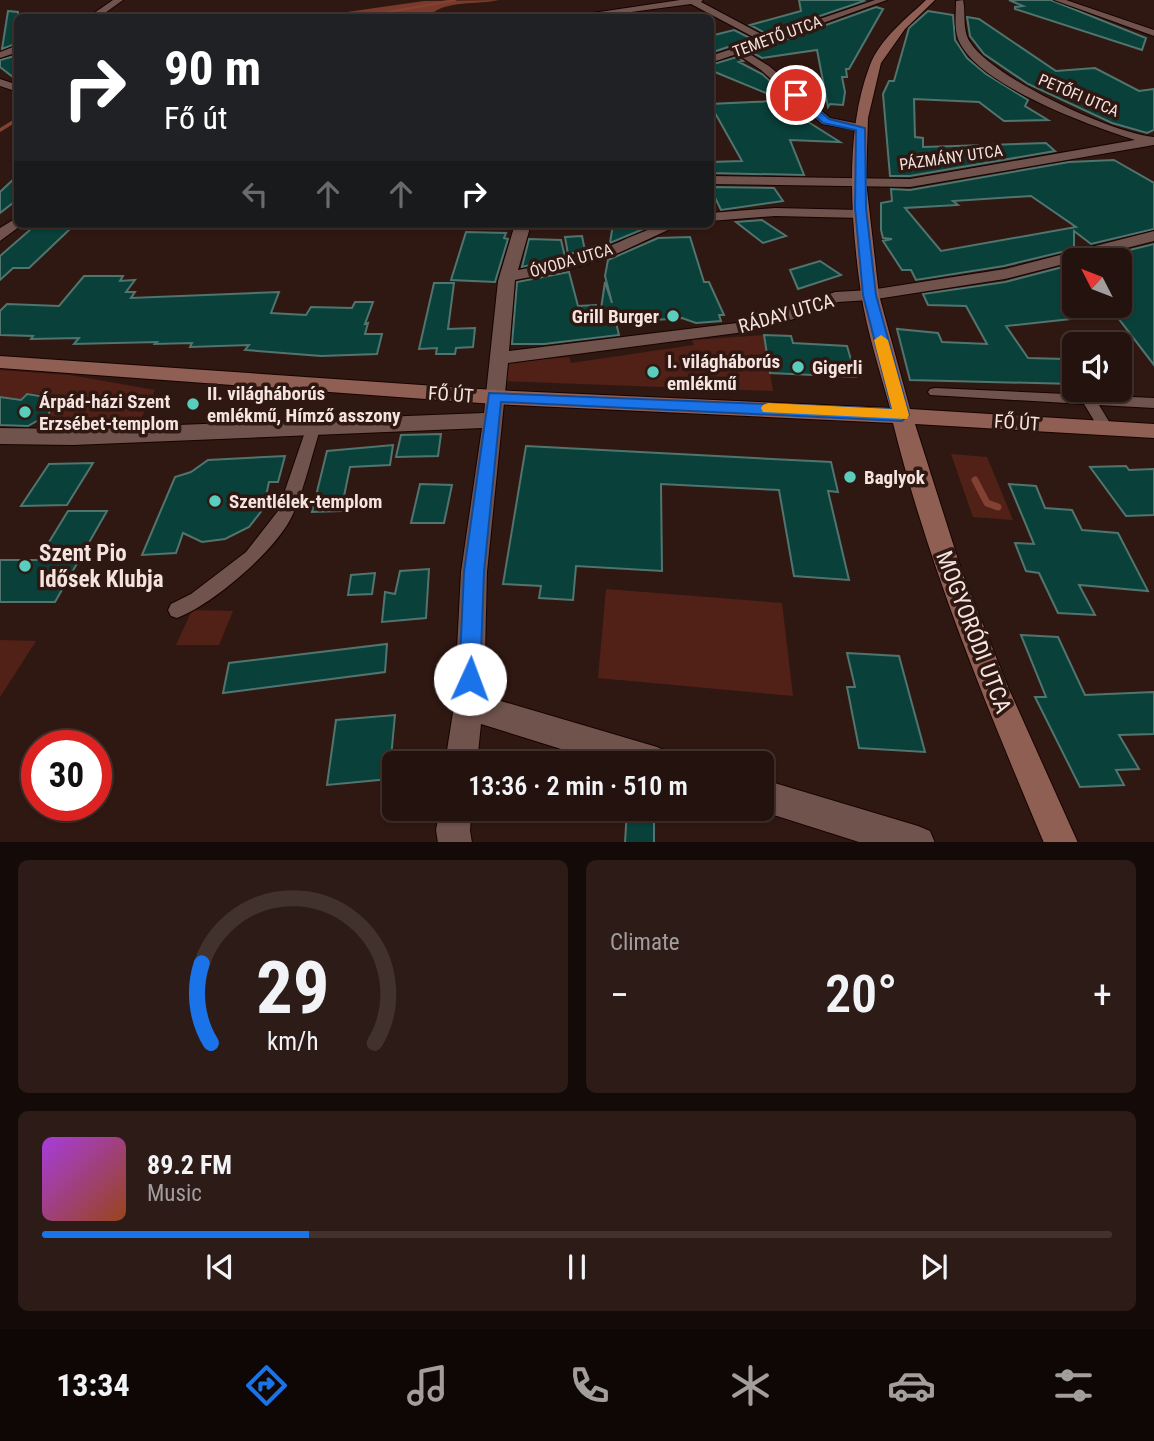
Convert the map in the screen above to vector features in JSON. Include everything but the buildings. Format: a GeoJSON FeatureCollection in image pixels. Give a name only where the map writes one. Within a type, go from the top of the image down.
{"type":"FeatureCollection","features":[{"type":"Feature","properties":{"kind":"main road","name":"MOGYORÓDI UTCA"},"geometry":{"type":"LineString","coordinates":[[931,0],[902,27],[876,63],[861,128],[859,181],[870,295],[948,572],[995,691],[1061,842]]}},
{"type":"Feature","properties":{"kind":"main road","name":"FŐ ÚT"},"geometry":{"type":"LineString","coordinates":[[0,362],[494,408],[902,415],[1154,431]]}},
{"type":"Feature","properties":{"kind":"street"},"geometry":{"type":"LineString","coordinates":[[97,14],[118,0]]}},
{"type":"Feature","properties":{"kind":"street"},"geometry":{"type":"LineString","coordinates":[[599,14],[699,0]]}},
{"type":"Feature","properties":{"kind":"street","name":"TEMETŐ UTCA"},"geometry":{"type":"LineString","coordinates":[[714,59],[883,0]]}},
{"type":"Feature","properties":{"kind":"street","name":"PETŐFI UTCA"},"geometry":{"type":"LineString","coordinates":[[958,0],[963,38],[974,54],[1005,79],[1068,113],[1153,142]]}},
{"type":"Feature","properties":{"kind":"street"},"geometry":{"type":"LineString","coordinates":[[1058,0],[1154,33]]}},
{"type":"Feature","properties":{"kind":"street"},"geometry":{"type":"LineString","coordinates":[[693,1],[766,40]]}},
{"type":"Feature","properties":{"kind":"street"},"geometry":{"type":"LineString","coordinates":[[737,50],[765,68],[826,121],[861,128]]}},
{"type":"Feature","properties":{"kind":"street","name":"PÁZMÁNY UTCA"},"geometry":{"type":"LineString","coordinates":[[714,180],[911,183],[1153,142]]}},
{"type":"Feature","properties":{"kind":"street"},"geometry":{"type":"LineString","coordinates":[[714,217],[775,212],[861,214]]}},
{"type":"Feature","properties":{"kind":"street"},"geometry":{"type":"LineString","coordinates":[[0,236],[14,224]]}},
{"type":"Feature","properties":{"kind":"street"},"geometry":{"type":"LineString","coordinates":[[462,751],[468,706],[474,572],[507,277],[522,228]]}},
{"type":"Feature","properties":{"kind":"street","name":"ÓVODA UTCA"},"geometry":{"type":"LineString","coordinates":[[507,277],[566,265],[606,253],[664,228]]}},
{"type":"Feature","properties":{"kind":"street","name":"RÁDAY UTCA"},"geometry":{"type":"LineString","coordinates":[[498,358],[737,328],[792,314],[835,297],[870,295],[1005,274],[1154,236]]}},
{"type":"Feature","properties":{"kind":"street","name":"FŐ ÚT"},"geometry":{"type":"LineString","coordinates":[[0,436],[73,437],[314,426],[494,408]]}},
{"type":"Feature","properties":{"kind":"street"},"geometry":{"type":"LineString","coordinates":[[468,706],[617,751]]}},
{"type":"Feature","properties":{"kind":"street"},"geometry":{"type":"LineString","coordinates":[[774,799],[918,842]]}},
{"type":"Feature","properties":{"kind":"street"},"geometry":{"type":"LineString","coordinates":[[455,842],[456,821]]}},
{"type":"Feature","properties":{"kind":"lane"},"geometry":{"type":"LineString","coordinates":[[935,391],[1062,397]]}},
{"type":"Feature","properties":{"kind":"lane"},"geometry":{"type":"LineString","coordinates":[[1132,401],[1154,403]]}},
{"type":"Feature","properties":{"kind":"lane"},"geometry":{"type":"LineString","coordinates":[[1090,402],[1106,428]]}},
{"type":"Feature","properties":{"kind":"lane"},"geometry":{"type":"LineString","coordinates":[[177,610],[198,599],[252,556],[285,514],[314,426]]}},
{"type":"Feature","properties":{"kind":"shaded area"},"geometry":{"type":"Polygon","coordinates":[[[499,0],[453,5],[431,14],[333,14],[424,1],[499,0]]]}},
{"type":"Feature","properties":{"kind":"shaded area"},"geometry":{"type":"Polygon","coordinates":[[[764,335],[773,391],[504,381],[505,362],[569,357],[571,363],[694,345],[692,340],[764,335]]]}},
{"type":"Feature","properties":{"kind":"shaded area"},"geometry":{"type":"Polygon","coordinates":[[[0,370],[70,375],[155,390],[136,429],[34,432],[55,408],[43,403],[49,395],[26,393],[20,399],[0,396],[0,370]]]}},
{"type":"Feature","properties":{"kind":"shaded area"},"geometry":{"type":"Polygon","coordinates":[[[951,454],[987,457],[1013,520],[973,517],[951,454]]]}},
{"type":"Feature","properties":{"kind":"shaded area"},"geometry":{"type":"Polygon","coordinates":[[[606,589],[782,603],[793,696],[598,678],[606,589]]]}},
{"type":"Feature","properties":{"kind":"shaded area"},"geometry":{"type":"Polygon","coordinates":[[[192,610],[233,611],[219,645],[176,645],[192,610]]]}},
{"type":"Feature","properties":{"kind":"shaded area"},"geometry":{"type":"Polygon","coordinates":[[[0,640],[36,641],[0,697],[0,640]]]}},
{"type":"Feature","properties":{"kind":"waterway"},"geometry":{"type":"LineString","coordinates":[[378,14],[455,0]]}},
{"type":"Feature","properties":{"kind":"waterway"},"geometry":{"type":"LineString","coordinates":[[0,130],[14,121]]}},
{"type":"Feature","properties":{"kind":"waterway"},"geometry":{"type":"LineString","coordinates":[[975,480],[987,503],[998,507]]}},
{"type":"Feature","properties":{"kind":"slow traffic"},"geometry":{"type":"LineString","coordinates":[[768,408],[902,415],[881,340]]}},
{"type":"Feature","properties":{"kind":"place","name":"Grill Burger"},"geometry":{"type":"Point","coordinates":[673,316]}},
{"type":"Feature","properties":{"kind":"place","name":"Gigerli"},"geometry":{"type":"Point","coordinates":[798,367]}},
{"type":"Feature","properties":{"kind":"place","name":"I. világháborús emlékmű"},"geometry":{"type":"Point","coordinates":[653,372]}},
{"type":"Feature","properties":{"kind":"place","name":"II. világháborús emlékmű, Hímző asszony"},"geometry":{"type":"Point","coordinates":[193,404]}},
{"type":"Feature","properties":{"kind":"place","name":"Árpád-házi Szent Erzsébet-templom"},"geometry":{"type":"Point","coordinates":[25,412]}},
{"type":"Feature","properties":{"kind":"place","name":"Baglyok"},"geometry":{"type":"Point","coordinates":[850,477]}},
{"type":"Feature","properties":{"kind":"place","name":"Szentlélek-templom"},"geometry":{"type":"Point","coordinates":[215,501]}},
{"type":"Feature","properties":{"kind":"place","name":"Szent Pio Idősek Klubja"},"geometry":{"type":"Point","coordinates":[25,566]}},
{"type":"Feature","properties":{"kind":"route"},"geometry":{"type":"LineString","coordinates":[[470,679],[474,572],[493,425],[494,397],[902,415],[870,295],[860,208],[861,128],[826,121],[796,95]]}}]}
